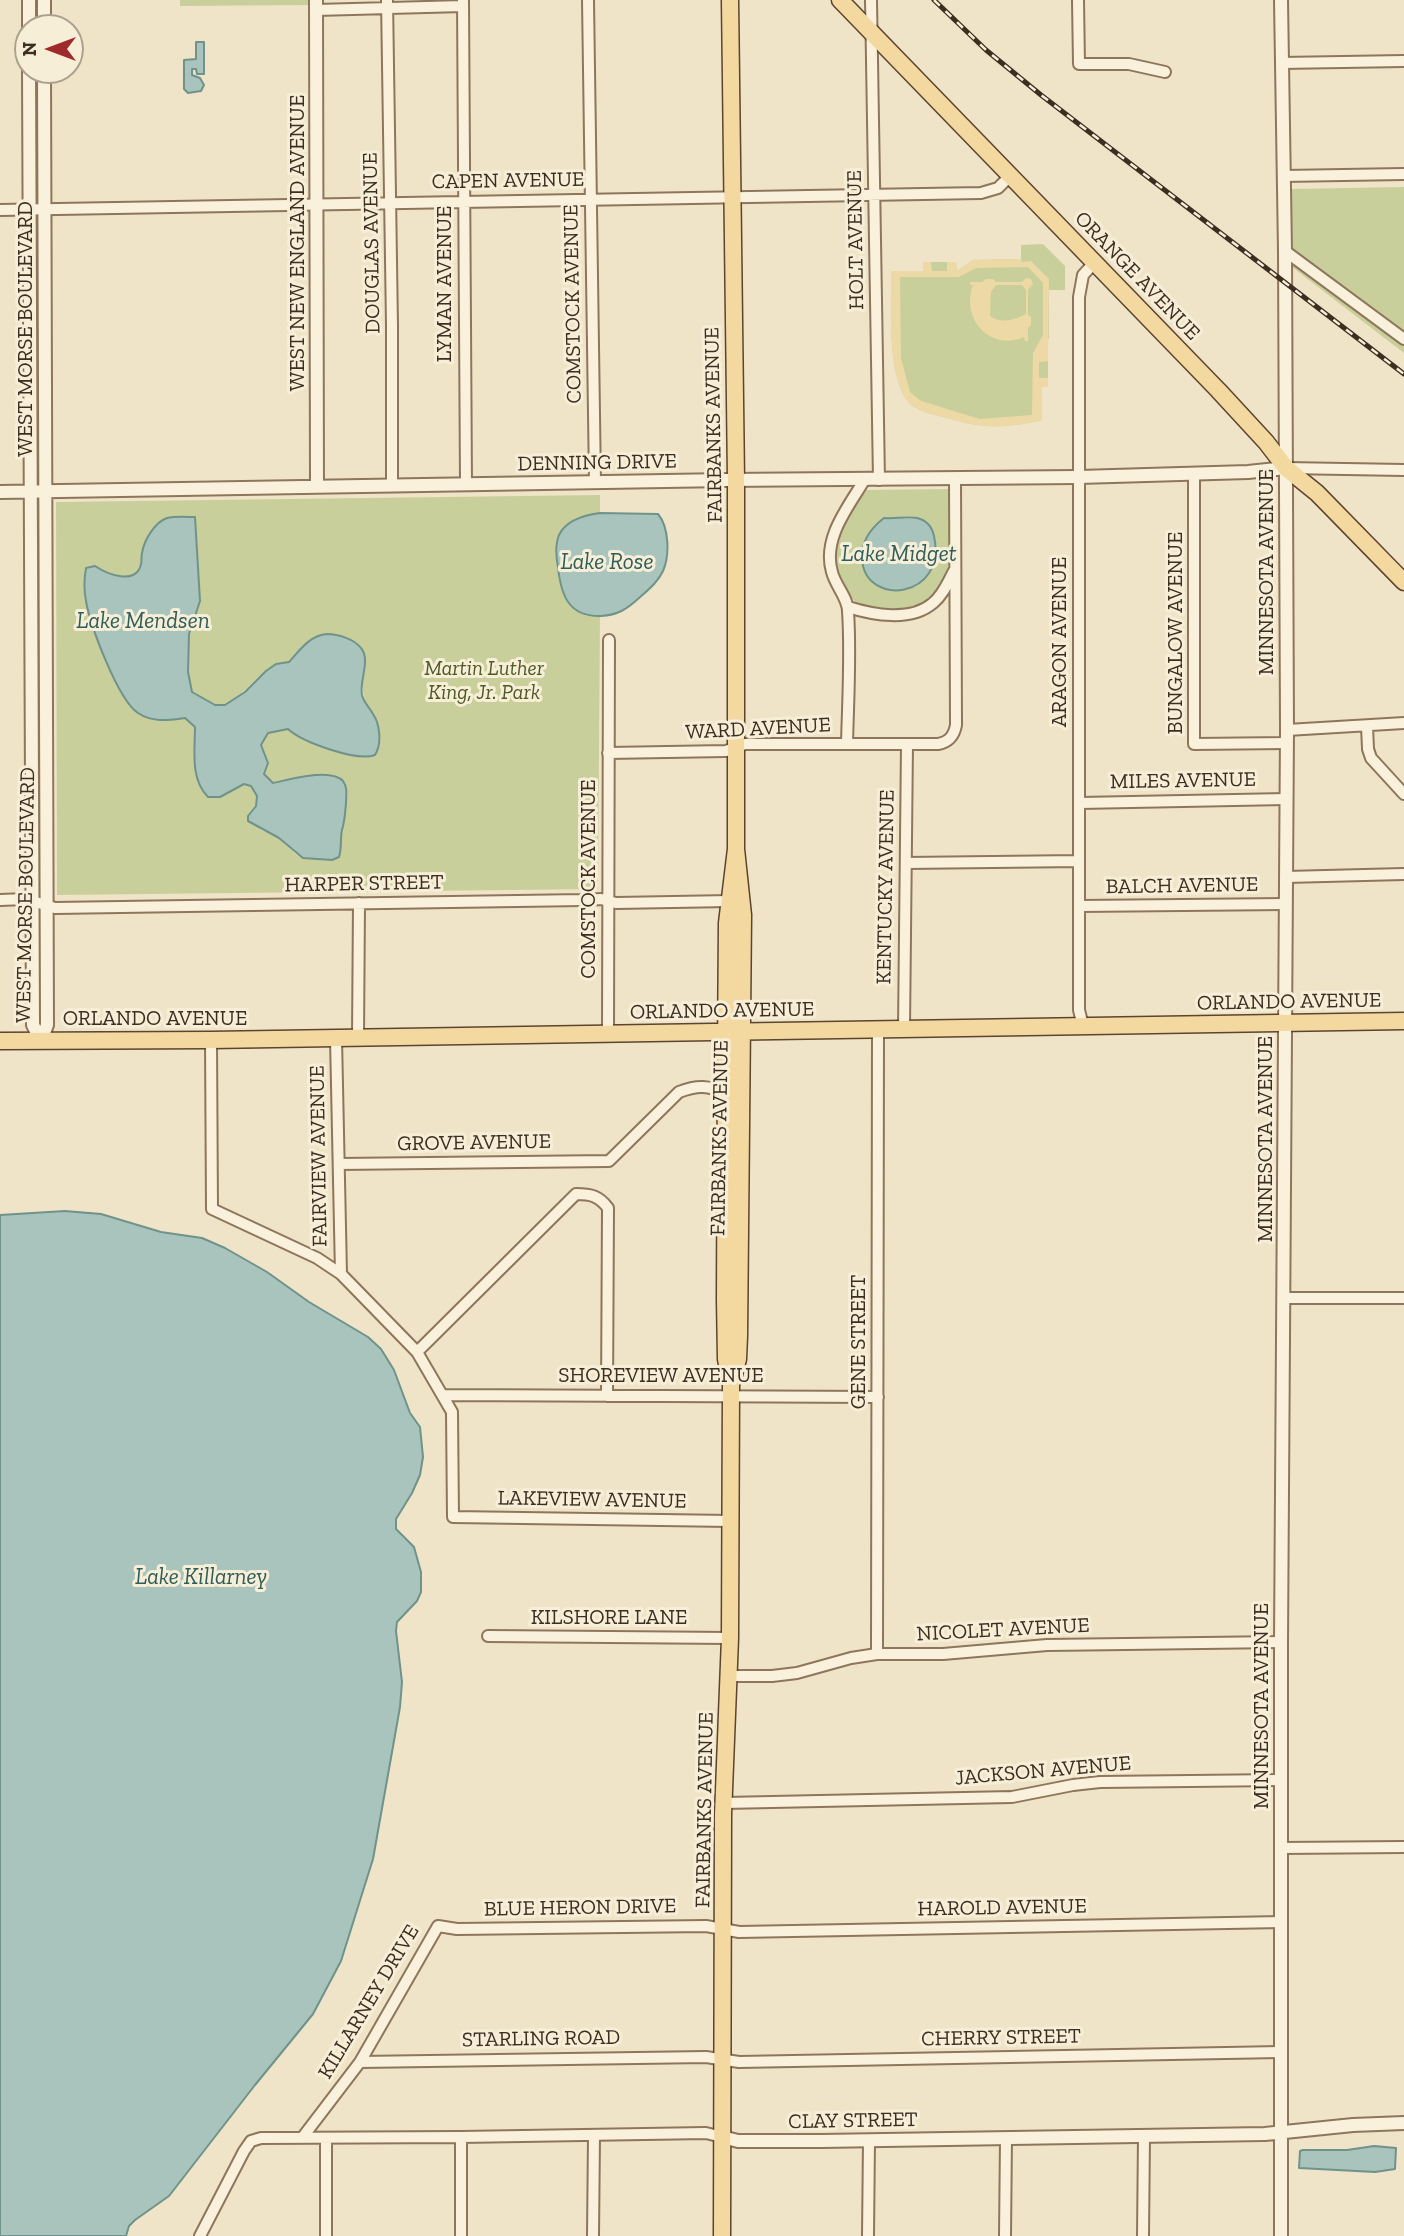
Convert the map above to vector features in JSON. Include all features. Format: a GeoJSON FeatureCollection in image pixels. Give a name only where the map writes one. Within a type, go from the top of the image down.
{"type":"FeatureCollection","features":[{"type":"Feature","properties":{"kind":"main road","name":"FAIRBANKS AVENUE"},"geometry":{"type":"LineString","coordinates":[[722,2236],[724,1803],[730,1676],[731,1521],[731,1391],[726,1359],[724,1299],[726,1094],[743,915],[736,849],[736,480],[730,0]]}},
{"type":"Feature","properties":{"kind":"main road","name":"ORANGE AVENUE"},"geometry":{"type":"LineString","coordinates":[[840,0],[1218,390],[1286,468],[1317,494],[1404,582]]}},
{"type":"Feature","properties":{"kind":"main road","name":"FAIRBANKS AVENUE"},"geometry":{"type":"LineString","coordinates":[[731,1391],[738,1359],[734,1031],[727,923],[736,849]]}},
{"type":"Feature","properties":{"kind":"main road","name":"ORLANDO AVENUE"},"geometry":{"type":"LineString","coordinates":[[0,1041],[1404,1021]]}},
{"type":"Feature","properties":{"kind":"street","name":"COMSTOCK AVENUE"},"geometry":{"type":"LineString","coordinates":[[588,0],[595,482]]}},
{"type":"Feature","properties":{"kind":"street","name":"HOLT AVENUE"},"geometry":{"type":"LineString","coordinates":[[871,0],[879,480]]}},
{"type":"Feature","properties":{"kind":"street"},"geometry":{"type":"LineString","coordinates":[[1078,0],[1079,64],[1129,64],[1165,72]]}},
{"type":"Feature","properties":{"kind":"street","name":"MINNESOTA AVENUE"},"geometry":{"type":"LineString","coordinates":[[1281,0],[1287,737],[1281,1642],[1281,2236]]}},
{"type":"Feature","properties":{"kind":"street"},"geometry":{"type":"LineString","coordinates":[[316,5],[463,3]]}},
{"type":"Feature","properties":{"kind":"street","name":"LYMAN AVENUE"},"geometry":{"type":"LineString","coordinates":[[463,3],[466,484]]}},
{"type":"Feature","properties":{"kind":"street","name":"DOUGLAS AVENUE"},"geometry":{"type":"LineString","coordinates":[[387,4],[392,485]]}},
{"type":"Feature","properties":{"kind":"street","name":"WEST NEW ENGLAND AVENUE"},"geometry":{"type":"LineString","coordinates":[[316,5],[317,486]]}},
{"type":"Feature","properties":{"kind":"street"},"geometry":{"type":"LineString","coordinates":[[1281,63],[1404,61]]}},
{"type":"Feature","properties":{"kind":"street","name":"WEST MORSE BOULEVARD"},"geometry":{"type":"LineString","coordinates":[[30,84],[33,1025],[41,1041]]}},
{"type":"Feature","properties":{"kind":"street","name":"WEST MORSE BOULEVARD"},"geometry":{"type":"LineString","coordinates":[[41,1041],[47,1025],[44,84]]}},
{"type":"Feature","properties":{"kind":"street"},"geometry":{"type":"LineString","coordinates":[[1283,176],[1404,174]]}},
{"type":"Feature","properties":{"kind":"street","name":"CAPEN AVENUE"},"geometry":{"type":"LineString","coordinates":[[0,210],[988,192],[998,188],[1010,176]]}},
{"type":"Feature","properties":{"kind":"street"},"geometry":{"type":"LineString","coordinates":[[1285,251],[1404,339]]}},
{"type":"Feature","properties":{"kind":"street","name":"ARAGON AVENUE"},"geometry":{"type":"LineString","coordinates":[[1083,1026],[1079,1010],[1079,289],[1083,275],[1094,263]]}},
{"type":"Feature","properties":{"kind":"street","name":"DENNING DRIVE"},"geometry":{"type":"LineString","coordinates":[[0,492],[1079,477],[1270,471],[1286,468],[1404,470]]}},
{"type":"Feature","properties":{"kind":"street","name":"BUNGALOW AVENUE"},"geometry":{"type":"LineString","coordinates":[[1194,473],[1194,744],[1287,737]]}},
{"type":"Feature","properties":{"kind":"street"},"geometry":{"type":"LineString","coordinates":[[847,744],[848,607],[830,568],[830,553],[834,533],[865,479]]}},
{"type":"Feature","properties":{"kind":"street"},"geometry":{"type":"LineString","coordinates":[[955,479],[955,610]]}},
{"type":"Feature","properties":{"kind":"street"},"geometry":{"type":"LineString","coordinates":[[931,605],[954,570]]}},
{"type":"Feature","properties":{"kind":"street"},"geometry":{"type":"LineString","coordinates":[[848,607],[893,615],[914,612],[931,605],[948,605],[955,610]]}},
{"type":"Feature","properties":{"kind":"street","name":"WARD AVENUE"},"geometry":{"type":"LineString","coordinates":[[608,753],[726,751],[746,744],[938,744],[950,740],[956,725],[955,610]]}},
{"type":"Feature","properties":{"kind":"street","name":"COMSTOCK AVENUE"},"geometry":{"type":"LineString","coordinates":[[608,1034],[610,640]]}},
{"type":"Feature","properties":{"kind":"street"},"geometry":{"type":"LineString","coordinates":[[31,667],[46,667]]}},
{"type":"Feature","properties":{"kind":"street"},"geometry":{"type":"LineString","coordinates":[[1287,737],[1404,723]]}},
{"type":"Feature","properties":{"kind":"street"},"geometry":{"type":"LineString","coordinates":[[1367,726],[1371,758],[1404,794]]}},
{"type":"Feature","properties":{"kind":"street","name":"KENTUCKY AVENUE"},"geometry":{"type":"LineString","coordinates":[[904,1029],[907,744]]}},
{"type":"Feature","properties":{"kind":"street","name":"MILES AVENUE"},"geometry":{"type":"LineString","coordinates":[[1080,803],[1286,799]]}},
{"type":"Feature","properties":{"kind":"street"},"geometry":{"type":"LineString","coordinates":[[906,863],[1079,862]]}},
{"type":"Feature","properties":{"kind":"street","name":"BALCH AVENUE"},"geometry":{"type":"LineString","coordinates":[[1286,877],[1404,874]]}},
{"type":"Feature","properties":{"kind":"street","name":"HARPER STREET"},"geometry":{"type":"LineString","coordinates":[[0,900],[32,901],[55,908],[730,901]]}},
{"type":"Feature","properties":{"kind":"street"},"geometry":{"type":"LineString","coordinates":[[358,1038],[359,903]]}},
{"type":"Feature","properties":{"kind":"street","name":"BALCH AVENUE"},"geometry":{"type":"LineString","coordinates":[[1079,906],[1286,904]]}},
{"type":"Feature","properties":{"kind":"street","name":"GENE STREET"},"geometry":{"type":"LineString","coordinates":[[877,1654],[878,1030]]}},
{"type":"Feature","properties":{"kind":"street","name":"FAIRVIEW AVENUE"},"geometry":{"type":"LineString","coordinates":[[335,1038],[341,1274]]}},
{"type":"Feature","properties":{"kind":"street"},"geometry":{"type":"LineString","coordinates":[[211,1040],[212,1209],[317,1258],[341,1274],[417,1352],[443,1395]]}},
{"type":"Feature","properties":{"kind":"street","name":"GROVE AVENUE"},"geometry":{"type":"LineString","coordinates":[[339,1164],[609,1161],[679,1092],[706,1086],[726,1094]]}},
{"type":"Feature","properties":{"kind":"street"},"geometry":{"type":"LineString","coordinates":[[417,1352],[576,1194],[595,1196],[608,1208],[607,1396]]}},
{"type":"Feature","properties":{"kind":"street"},"geometry":{"type":"LineString","coordinates":[[1284,1298],[1404,1298]]}},
{"type":"Feature","properties":{"kind":"street","name":"SHOREVIEW AVENUE"},"geometry":{"type":"LineString","coordinates":[[443,1395],[607,1396],[731,1391],[878,1397]]}},
{"type":"Feature","properties":{"kind":"street","name":"LAKEVIEW AVENUE"},"geometry":{"type":"LineString","coordinates":[[443,1395],[452,1412],[453,1517],[731,1521]]}},
{"type":"Feature","properties":{"kind":"street","name":"KILSHORE LANE"},"geometry":{"type":"LineString","coordinates":[[488,1636],[730,1638]]}},
{"type":"Feature","properties":{"kind":"street","name":"NICOLET AVENUE"},"geometry":{"type":"LineString","coordinates":[[730,1676],[797,1674],[852,1658],[877,1654],[943,1654],[1047,1645],[1281,1642]]}},
{"type":"Feature","properties":{"kind":"street","name":"JACKSON AVENUE"},"geometry":{"type":"LineString","coordinates":[[724,1803],[1012,1797],[1100,1782],[1281,1780]]}},
{"type":"Feature","properties":{"kind":"street"},"geometry":{"type":"LineString","coordinates":[[1282,1848],[1404,1847]]}},
{"type":"Feature","properties":{"kind":"street","name":"HAROLD AVENUE"},"geometry":{"type":"LineString","coordinates":[[723,1929],[739,1932],[1282,1922]]}},
{"type":"Feature","properties":{"kind":"street","name":"BLUE HERON DRIVE"},"geometry":{"type":"LineString","coordinates":[[438,1926],[457,1929],[706,1926],[723,1929]]}},
{"type":"Feature","properties":{"kind":"street","name":"KILLARNEY DRIVE"},"geometry":{"type":"LineString","coordinates":[[302,2138],[360,2062],[438,1926]]}},
{"type":"Feature","properties":{"kind":"street","name":"CHERRY STREET"},"geometry":{"type":"LineString","coordinates":[[723,2059],[739,2062],[1280,2052]]}},
{"type":"Feature","properties":{"kind":"street","name":"STARLING ROAD"},"geometry":{"type":"LineString","coordinates":[[360,2062],[681,2057],[723,2059]]}},
{"type":"Feature","properties":{"kind":"street","name":"CLAY STREET"},"geometry":{"type":"LineString","coordinates":[[302,2138],[706,2133],[738,2141],[869,2140],[1265,2134],[1404,2123]]}},
{"type":"Feature","properties":{"kind":"street"},"geometry":{"type":"LineString","coordinates":[[593,2236],[594,2136]]}},
{"type":"Feature","properties":{"kind":"street"},"geometry":{"type":"LineString","coordinates":[[1143,2136],[1143,2236]]}},
{"type":"Feature","properties":{"kind":"street"},"geometry":{"type":"LineString","coordinates":[[461,2137],[461,2236]]}},
{"type":"Feature","properties":{"kind":"street"},"geometry":{"type":"LineString","coordinates":[[200,2236],[251,2141],[261,2138],[302,2138]]}},
{"type":"Feature","properties":{"kind":"street"},"geometry":{"type":"LineString","coordinates":[[1005,2236],[1006,2138]]}},
{"type":"Feature","properties":{"kind":"street"},"geometry":{"type":"LineString","coordinates":[[326,2139],[326,2236]]}},
{"type":"Feature","properties":{"kind":"street"},"geometry":{"type":"LineString","coordinates":[[868,2236],[869,2140]]}},
{"type":"Feature","properties":{"kind":"green space"},"geometry":{"type":"Polygon","coordinates":[[[180,0],[311,0],[311,5],[180,6],[180,0]]]}},
{"type":"Feature","properties":{"kind":"green space"},"geometry":{"type":"Polygon","coordinates":[[[1404,187],[1404,353],[1292,267],[1291,189],[1404,187]]]}},
{"type":"Feature","properties":{"kind":"green space"},"geometry":{"type":"Polygon","coordinates":[[[1043,244],[1065,266],[1065,290],[1049,290],[1049,338],[1040,352],[1048,353],[1048,387],[1042,387],[1042,420],[1018,425],[985,426],[914,407],[905,397],[898,382],[894,364],[891,271],[923,271],[923,262],[956,262],[957,271],[973,260],[1021,259],[1021,245],[1043,244]]]}},
{"type":"Feature","properties":{"kind":"green space"},"geometry":{"type":"Polygon","coordinates":[[[948,489],[952,535],[947,571],[938,589],[912,607],[890,611],[869,609],[860,605],[845,590],[837,568],[837,537],[845,518],[865,490],[948,489]],[[884,518],[880,587],[905,590],[922,582],[928,575],[935,542],[894,519],[884,518]]]}},
{"type":"Feature","properties":{"kind":"green space","name":"Martin Luther King, Jr. Park"},"geometry":{"type":"Polygon","coordinates":[[[600,495],[600,513],[585,516],[559,575],[565,597],[576,611],[587,616],[600,616],[598,889],[57,895],[56,502],[600,495]],[[197,542],[142,552],[137,570],[126,577],[111,574],[95,566],[85,575],[85,599],[93,628],[122,693],[138,713],[149,719],[185,718],[195,727],[196,773],[202,790],[208,797],[244,784],[252,786],[257,800],[250,812],[261,830],[279,838],[303,858],[332,860],[340,837],[347,799],[343,782],[336,777],[314,775],[273,783],[264,774],[268,763],[261,745],[271,732],[288,729],[311,742],[354,756],[373,714],[363,693],[365,656],[302,647],[289,662],[276,664],[236,699],[225,705],[215,705],[192,692],[188,672],[189,634],[200,601],[197,542]]]}},
{"type":"Feature","properties":{"kind":"sand"},"geometry":{"type":"Polygon","coordinates":[[[973,260],[1031,261],[1049,279],[1048,361],[1039,362],[1039,378],[1048,378],[1048,387],[1042,387],[1042,420],[1018,425],[985,426],[932,414],[914,407],[905,397],[898,382],[892,344],[891,271],[923,271],[923,262],[931,262],[932,271],[947,271],[947,262],[956,262],[957,271],[973,260]],[[1028,267],[976,268],[959,277],[900,277],[901,358],[910,392],[921,401],[980,419],[1032,415],[1033,353],[1043,335],[1043,283],[1028,267]]]}},
{"type":"Feature","properties":{"kind":"sand"},"geometry":{"type":"Polygon","coordinates":[[[1026,278],[1031,279],[1033,284],[1028,290],[1028,315],[1031,317],[1031,325],[1028,328],[1028,341],[1025,341],[1024,337],[1000,340],[990,336],[981,329],[971,310],[973,285],[970,285],[970,282],[993,279],[996,282],[1022,282],[1026,278]],[[996,285],[991,292],[990,316],[998,320],[1008,320],[1026,314],[1026,290],[1022,285],[996,285]]]}},
{"type":"Feature","properties":{"kind":"water"},"geometry":{"type":"Polygon","coordinates":[[[196,42],[204,42],[204,74],[197,74],[196,69],[192,69],[192,75],[200,78],[204,85],[201,91],[188,93],[184,89],[184,60],[196,59],[196,42]]]}},
{"type":"Feature","properties":{"kind":"water","name":"Lake Rose"},"geometry":{"type":"Polygon","coordinates":[[[600,513],[658,514],[664,526],[667,549],[663,571],[652,586],[626,608],[601,616],[581,613],[574,609],[564,596],[556,551],[559,535],[566,526],[582,517],[600,513]]]}},
{"type":"Feature","properties":{"kind":"water","name":"Lake Mendsen"},"geometry":{"type":"Polygon","coordinates":[[[170,517],[195,517],[200,601],[189,634],[188,672],[192,692],[215,705],[225,705],[245,692],[266,671],[276,664],[289,662],[305,644],[321,635],[331,634],[346,638],[358,645],[364,653],[362,695],[377,723],[379,745],[375,755],[356,756],[330,750],[305,740],[288,729],[268,733],[261,745],[268,763],[264,774],[273,783],[320,775],[337,777],[343,781],[346,786],[345,817],[339,857],[332,860],[303,858],[279,838],[248,821],[248,816],[256,806],[257,796],[251,786],[244,784],[220,797],[208,797],[198,782],[196,773],[195,727],[185,718],[155,720],[138,713],[122,693],[99,644],[86,601],[86,568],[95,566],[121,576],[133,575],[141,564],[148,537],[158,523],[170,517]]]}},
{"type":"Feature","properties":{"kind":"water","name":"Lake Midget"},"geometry":{"type":"Polygon","coordinates":[[[884,518],[920,519],[928,524],[934,536],[935,557],[929,573],[918,584],[904,590],[890,590],[876,585],[867,575],[862,559],[863,546],[868,536],[884,518]]]}},
{"type":"Feature","properties":{"kind":"water","name":"Lake Killarney"},"geometry":{"type":"Polygon","coordinates":[[[65,1211],[101,1214],[161,1232],[202,1238],[225,1248],[368,1337],[381,1349],[394,1370],[410,1413],[420,1427],[423,1457],[420,1475],[396,1519],[396,1529],[414,1547],[421,1572],[421,1592],[417,1601],[397,1622],[402,1682],[400,1707],[373,1859],[341,1961],[313,2014],[169,2196],[135,2220],[129,2226],[126,2236],[0,2236],[0,1215],[65,1211]]]}},
{"type":"Feature","properties":{"kind":"water"},"geometry":{"type":"Polygon","coordinates":[[[1374,2146],[1396,2148],[1395,2169],[1375,2172],[1299,2168],[1300,2151],[1303,2150],[1347,2150],[1374,2146]]]}},
{"type":"Feature","properties":{"kind":"railway"},"geometry":{"type":"LineString","coordinates":[[934,0],[986,50],[1041,95],[1404,374]]}}]}
